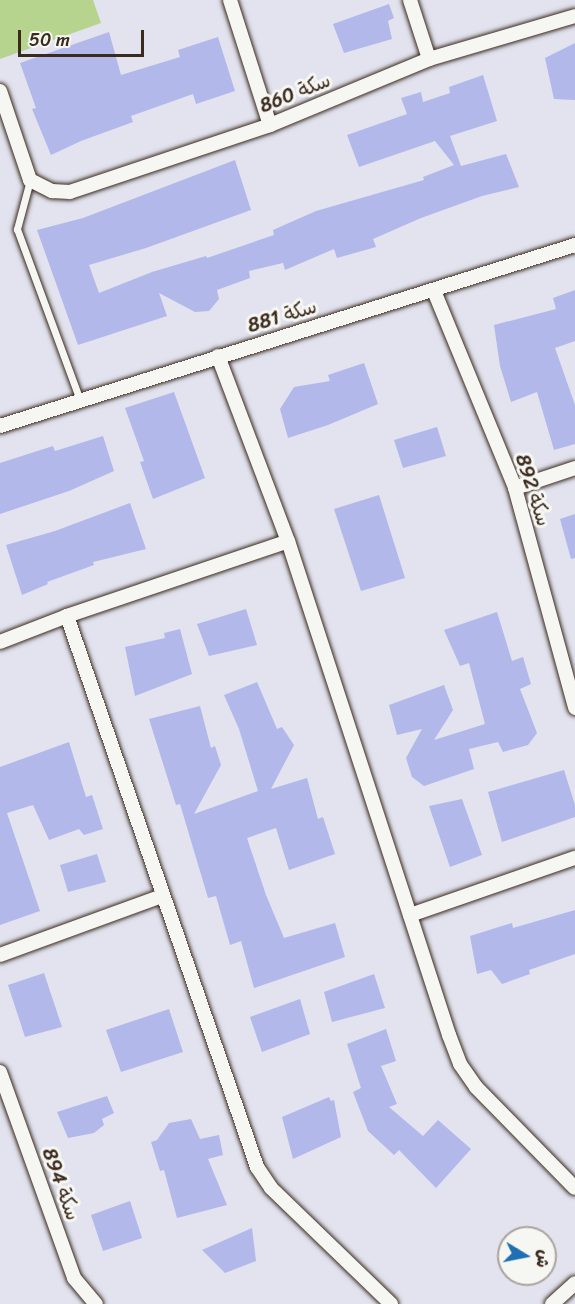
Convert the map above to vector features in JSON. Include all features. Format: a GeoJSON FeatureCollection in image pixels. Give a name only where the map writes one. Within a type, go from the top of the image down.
{"type":"FeatureCollection","features":[{"type":"Feature","properties":{"kind":"street"},"geometry":{"type":"LineString","coordinates":[[230,0],[270,125]]}},
{"type":"Feature","properties":{"kind":"street"},"geometry":{"type":"LineString","coordinates":[[410,0],[429,59]]}},
{"type":"Feature","properties":{"kind":"street","name":"سكة 860"},"geometry":{"type":"LineString","coordinates":[[30,180],[52,191],[70,192],[270,125],[429,59],[575,16]]}},
{"type":"Feature","properties":{"kind":"street"},"geometry":{"type":"LineString","coordinates":[[0,91],[30,180]]}},
{"type":"Feature","properties":{"kind":"street","name":"سكة 881"},"geometry":{"type":"LineString","coordinates":[[0,426],[575,245]]}},
{"type":"Feature","properties":{"kind":"street","name":"سكة 892"},"geometry":{"type":"LineString","coordinates":[[434,291],[515,488],[574,701]]}},
{"type":"Feature","properties":{"kind":"street"},"geometry":{"type":"LineString","coordinates":[[218,356],[288,541],[460,1064],[476,1087],[575,1188]]}},
{"type":"Feature","properties":{"kind":"street"},"geometry":{"type":"LineString","coordinates":[[515,488],[575,468]]}},
{"type":"Feature","properties":{"kind":"street"},"geometry":{"type":"LineString","coordinates":[[0,642],[67,616],[288,541]]}},
{"type":"Feature","properties":{"kind":"street"},"geometry":{"type":"LineString","coordinates":[[67,616],[162,896],[264,1178],[271,1188],[391,1304]]}},
{"type":"Feature","properties":{"kind":"street"},"geometry":{"type":"LineString","coordinates":[[410,915],[575,858]]}},
{"type":"Feature","properties":{"kind":"street"},"geometry":{"type":"LineString","coordinates":[[0,955],[162,896]]}},
{"type":"Feature","properties":{"kind":"street","name":"سكة 894"},"geometry":{"type":"LineString","coordinates":[[0,1072],[74,1278],[96,1304]]}},
{"type":"Feature","properties":{"kind":"street"},"geometry":{"type":"LineString","coordinates":[[552,1304],[575,1283]]}},
{"type":"Feature","properties":{"kind":"lane"},"geometry":{"type":"LineString","coordinates":[[30,180],[17,229],[80,399]]}},
{"type":"Feature","properties":{"kind":"green space"},"geometry":{"type":"Polygon","coordinates":[[[0,0],[93,0],[101,23],[0,59],[0,0]]]}},
{"type":"Feature","properties":{"kind":"building"},"geometry":{"type":"Polygon","coordinates":[[[389,4],[394,18],[388,21],[392,39],[344,53],[333,24],[389,4]]]}},
{"type":"Feature","properties":{"kind":"building"},"geometry":{"type":"Polygon","coordinates":[[[109,32],[121,75],[180,57],[178,50],[218,37],[235,91],[196,104],[193,94],[131,116],[133,122],[51,155],[32,109],[36,108],[20,63],[109,32]]]}},
{"type":"Feature","properties":{"kind":"building"},"geometry":{"type":"Polygon","coordinates":[[[575,43],[575,100],[554,99],[545,58],[575,43]]]}},
{"type":"Feature","properties":{"kind":"building"},"geometry":{"type":"Polygon","coordinates":[[[483,75],[497,121],[450,136],[461,166],[506,154],[519,187],[482,196],[421,218],[373,239],[376,247],[337,258],[334,249],[285,270],[283,263],[249,271],[250,278],[217,290],[219,299],[209,311],[195,312],[159,293],[167,316],[78,345],[37,230],[83,218],[235,160],[251,210],[146,248],[89,265],[99,293],[152,272],[206,256],[207,258],[274,235],[273,230],[316,211],[424,180],[423,177],[454,165],[435,141],[359,167],[347,135],[407,114],[401,98],[421,92],[423,102],[450,93],[449,87],[483,75]]]}},
{"type":"Feature","properties":{"kind":"building"},"geometry":{"type":"Polygon","coordinates":[[[575,290],[575,341],[555,348],[575,405],[575,444],[554,450],[537,392],[511,402],[500,366],[494,325],[556,309],[553,298],[575,290]]]}},
{"type":"Feature","properties":{"kind":"building"},"geometry":{"type":"Polygon","coordinates":[[[364,363],[378,404],[328,425],[288,438],[280,409],[294,387],[330,381],[328,375],[364,363]]]}},
{"type":"Feature","properties":{"kind":"building"},"geometry":{"type":"Polygon","coordinates":[[[174,392],[205,478],[153,499],[140,462],[144,461],[125,408],[174,392]]]}},
{"type":"Feature","properties":{"kind":"building"},"geometry":{"type":"Polygon","coordinates":[[[437,427],[446,456],[403,468],[394,440],[437,427]]]}},
{"type":"Feature","properties":{"kind":"building"},"geometry":{"type":"Polygon","coordinates":[[[103,436],[114,471],[69,491],[0,514],[0,463],[53,446],[55,451],[103,436]]]}},
{"type":"Feature","properties":{"kind":"building"},"geometry":{"type":"Polygon","coordinates":[[[379,495],[405,578],[361,591],[334,509],[379,495]]]}},
{"type":"Feature","properties":{"kind":"building"},"geometry":{"type":"Polygon","coordinates":[[[130,503],[146,549],[93,562],[94,565],[47,582],[48,584],[22,595],[6,545],[55,531],[130,503]]]}},
{"type":"Feature","properties":{"kind":"building"},"geometry":{"type":"Polygon","coordinates":[[[575,514],[575,558],[571,559],[560,519],[575,514]]]}},
{"type":"Feature","properties":{"kind":"building"},"geometry":{"type":"Polygon","coordinates":[[[246,609],[257,645],[209,656],[197,624],[246,609]]]}},
{"type":"Feature","properties":{"kind":"building"},"geometry":{"type":"Polygon","coordinates":[[[497,612],[512,661],[523,657],[531,684],[520,689],[537,733],[528,745],[503,752],[498,742],[469,749],[474,769],[424,786],[412,777],[406,758],[422,729],[397,735],[389,705],[444,685],[453,710],[434,740],[485,724],[469,663],[460,666],[444,630],[497,612]]]}},
{"type":"Feature","properties":{"kind":"building"},"geometry":{"type":"Polygon","coordinates":[[[180,629],[192,674],[135,696],[125,647],[165,638],[164,633],[180,629]]]}},
{"type":"Feature","properties":{"kind":"building"},"geometry":{"type":"Polygon","coordinates":[[[257,682],[277,729],[282,727],[294,745],[271,789],[307,778],[318,819],[323,817],[335,854],[289,870],[276,828],[247,838],[266,895],[284,938],[335,923],[345,957],[254,988],[241,941],[230,945],[216,896],[208,898],[180,804],[176,805],[149,719],[200,706],[211,748],[215,746],[221,765],[194,814],[258,791],[239,729],[224,695],[257,682]]]}},
{"type":"Feature","properties":{"kind":"building"},"geometry":{"type":"Polygon","coordinates":[[[69,742],[86,797],[92,795],[103,829],[84,835],[79,829],[49,840],[33,805],[7,813],[40,911],[0,925],[0,767],[69,742]]]}},
{"type":"Feature","properties":{"kind":"building"},"geometry":{"type":"Polygon","coordinates":[[[564,770],[575,805],[575,817],[502,842],[488,792],[564,770]]]}},
{"type":"Feature","properties":{"kind":"building"},"geometry":{"type":"Polygon","coordinates":[[[462,799],[482,855],[450,867],[429,806],[462,799]]]}},
{"type":"Feature","properties":{"kind":"building"},"geometry":{"type":"Polygon","coordinates":[[[97,854],[106,882],[68,892],[60,865],[97,854]]]}},
{"type":"Feature","properties":{"kind":"building"},"geometry":{"type":"Polygon","coordinates":[[[575,910],[575,954],[529,970],[530,974],[502,984],[491,970],[477,974],[470,936],[512,923],[513,928],[575,910]]]}},
{"type":"Feature","properties":{"kind":"building"},"geometry":{"type":"Polygon","coordinates":[[[44,973],[62,1027],[25,1037],[8,985],[44,973]]]}},
{"type":"Feature","properties":{"kind":"building"},"geometry":{"type":"Polygon","coordinates":[[[374,974],[385,1008],[332,1022],[324,992],[374,974]]]}},
{"type":"Feature","properties":{"kind":"building"},"geometry":{"type":"Polygon","coordinates":[[[300,999],[310,1034],[262,1052],[250,1017],[300,999]]]}},
{"type":"Feature","properties":{"kind":"building"},"geometry":{"type":"Polygon","coordinates":[[[169,1009],[183,1052],[121,1072],[106,1030],[169,1009]]]}},
{"type":"Feature","properties":{"kind":"building"},"geometry":{"type":"Polygon","coordinates":[[[386,1029],[396,1061],[381,1066],[397,1104],[389,1107],[423,1136],[438,1120],[471,1149],[436,1188],[399,1150],[394,1155],[368,1131],[353,1092],[361,1088],[347,1044],[386,1029]]]}},
{"type":"Feature","properties":{"kind":"building"},"geometry":{"type":"Polygon","coordinates":[[[107,1096],[114,1113],[102,1119],[104,1125],[94,1133],[68,1138],[57,1112],[107,1096]]]}},
{"type":"Feature","properties":{"kind":"building"},"geometry":{"type":"Polygon","coordinates":[[[329,1097],[331,1101],[334,1100],[341,1137],[293,1159],[282,1117],[329,1097]]]}},
{"type":"Feature","properties":{"kind":"building"},"geometry":{"type":"Polygon","coordinates":[[[191,1119],[200,1139],[219,1135],[223,1155],[208,1159],[227,1205],[177,1218],[164,1170],[160,1171],[151,1142],[157,1140],[169,1123],[191,1119]]]}},
{"type":"Feature","properties":{"kind":"building"},"geometry":{"type":"Polygon","coordinates":[[[130,1201],[142,1238],[103,1251],[91,1215],[130,1201]]]}},
{"type":"Feature","properties":{"kind":"building"},"geometry":{"type":"Polygon","coordinates":[[[252,1228],[256,1261],[225,1273],[202,1250],[252,1228]]]}}]}
